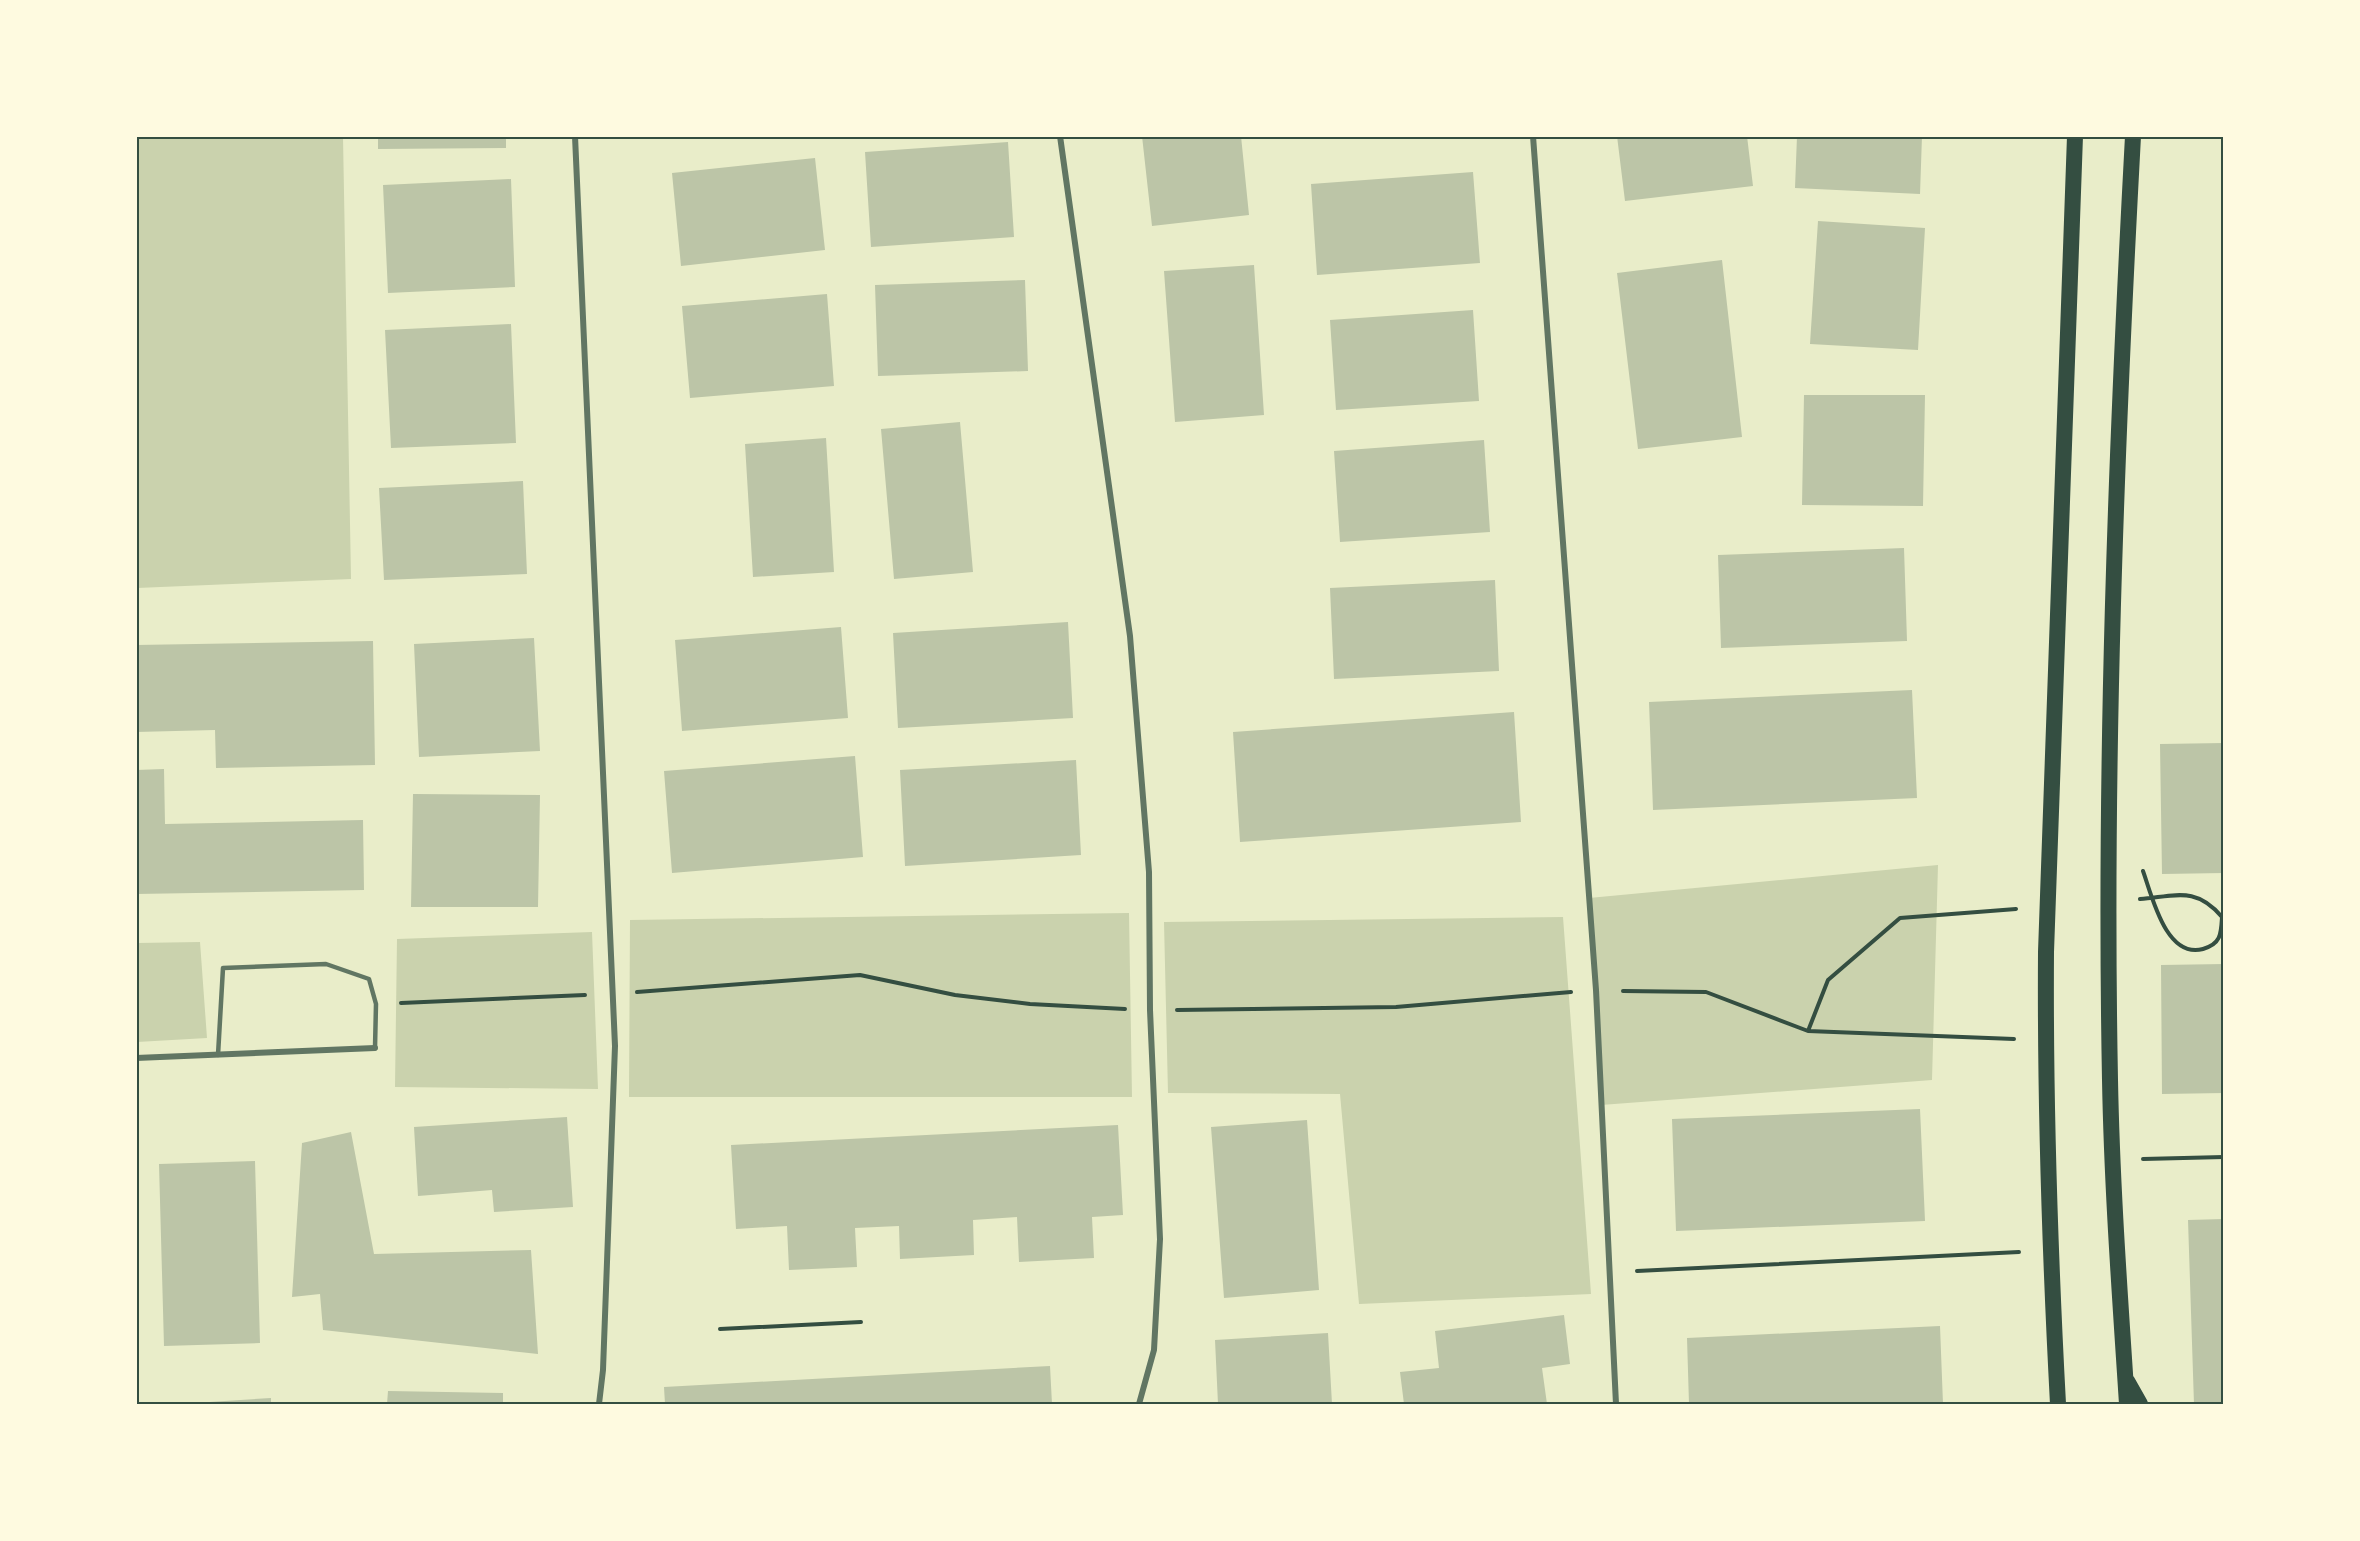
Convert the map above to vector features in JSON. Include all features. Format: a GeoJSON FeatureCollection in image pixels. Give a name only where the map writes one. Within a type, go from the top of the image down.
{"type":"FeatureCollection","features":[{"type":"Feature","properties":{"kind":"highway"},"geometry":{"type":"LineString","coordinates":[[2058,1404],[2050,1250],[2045,1040],[2046,952],[2075,136]]}},
{"type":"Feature","properties":{"kind":"highway"},"geometry":{"type":"LineString","coordinates":[[2127,1404],[2110,1069],[2109,779],[2120,377],[2133,136]]}},
{"type":"Feature","properties":{"kind":"highway"},"geometry":{"type":"LineString","coordinates":[[2125,1378],[2140,1404]]}},
{"type":"Feature","properties":{"kind":"street"},"geometry":{"type":"LineString","coordinates":[[575,136],[615,1046],[603,1370],[599,1404]]}},
{"type":"Feature","properties":{"kind":"street"},"geometry":{"type":"LineString","coordinates":[[1060,136],[1130,636],[1149,872],[1150,1010],[1160,1239],[1154,1350],[1139,1404]]}},
{"type":"Feature","properties":{"kind":"street"},"geometry":{"type":"LineString","coordinates":[[1533,136],[1596,990],[1616,1404]]}},
{"type":"Feature","properties":{"kind":"street"},"geometry":{"type":"LineString","coordinates":[[136,1058],[375,1048]]}},
{"type":"Feature","properties":{"kind":"lane"},"geometry":{"type":"LineString","coordinates":[[218,1055],[223,968],[326,964],[369,979],[376,1004],[375,1048]]}},
{"type":"Feature","properties":{"kind":"path"},"geometry":{"type":"LineString","coordinates":[[2141,866],[2162,921],[2172,939],[2181,947],[2198,950],[2213,946],[2220,938]]}},
{"type":"Feature","properties":{"kind":"path"},"geometry":{"type":"LineString","coordinates":[[1808,1031],[2045,1040]]}},
{"type":"Feature","properties":{"kind":"path"},"geometry":{"type":"LineString","coordinates":[[2113,1160],[2223,1157]]}},
{"type":"Feature","properties":{"kind":"path"},"geometry":{"type":"LineString","coordinates":[[1610,1272],[2050,1250]]}},
{"type":"Feature","properties":{"kind":"path"},"geometry":{"type":"LineString","coordinates":[[720,1329],[861,1322]]}},
{"type":"Feature","properties":{"kind":"green space"},"geometry":{"type":"Polygon","coordinates":[[[136,137],[343,137],[351,579],[137,588],[136,137]]]}},
{"type":"Feature","properties":{"kind":"green space"},"geometry":{"type":"Polygon","coordinates":[[[1938,865],[1932,1080],[1601,1105],[1589,898],[1938,865]]]}},
{"type":"Feature","properties":{"kind":"green space"},"geometry":{"type":"Polygon","coordinates":[[[1129,913],[1132,1097],[629,1097],[630,920],[1129,913]]]}},
{"type":"Feature","properties":{"kind":"green space"},"geometry":{"type":"Polygon","coordinates":[[[1563,917],[1591,1294],[1359,1304],[1340,1094],[1168,1093],[1164,922],[1563,917]]]}},
{"type":"Feature","properties":{"kind":"green space"},"geometry":{"type":"Polygon","coordinates":[[[592,932],[598,1089],[395,1087],[397,939],[592,932]]]}},
{"type":"Feature","properties":{"kind":"green space"},"geometry":{"type":"Polygon","coordinates":[[[200,942],[207,1038],[137,1042],[137,943],[200,942]]]}},
{"type":"Feature","properties":{"kind":"building"},"geometry":{"type":"Polygon","coordinates":[[[378,136],[506,136],[506,148],[378,149],[378,136]]]}},
{"type":"Feature","properties":{"kind":"building"},"geometry":{"type":"Polygon","coordinates":[[[1142,136],[1241,136],[1249,215],[1152,226],[1142,136]]]}},
{"type":"Feature","properties":{"kind":"building"},"geometry":{"type":"Polygon","coordinates":[[[1617,136],[1747,136],[1753,186],[1625,201],[1617,136]]]}},
{"type":"Feature","properties":{"kind":"building"},"geometry":{"type":"Polygon","coordinates":[[[1797,136],[1922,136],[1920,194],[1795,188],[1797,136]]]}},
{"type":"Feature","properties":{"kind":"building"},"geometry":{"type":"Polygon","coordinates":[[[1008,142],[1014,237],[871,247],[865,152],[1008,142]]]}},
{"type":"Feature","properties":{"kind":"building"},"geometry":{"type":"Polygon","coordinates":[[[815,158],[825,250],[681,266],[672,173],[815,158]]]}},
{"type":"Feature","properties":{"kind":"building"},"geometry":{"type":"Polygon","coordinates":[[[1473,172],[1480,263],[1317,275],[1311,184],[1473,172]]]}},
{"type":"Feature","properties":{"kind":"building"},"geometry":{"type":"Polygon","coordinates":[[[511,179],[515,287],[388,293],[383,185],[511,179]]]}},
{"type":"Feature","properties":{"kind":"building"},"geometry":{"type":"Polygon","coordinates":[[[1818,221],[1925,228],[1918,350],[1810,344],[1818,221]]]}},
{"type":"Feature","properties":{"kind":"building"},"geometry":{"type":"Polygon","coordinates":[[[1722,260],[1742,437],[1638,449],[1617,273],[1722,260]]]}},
{"type":"Feature","properties":{"kind":"building"},"geometry":{"type":"Polygon","coordinates":[[[1254,265],[1264,415],[1175,422],[1164,271],[1254,265]]]}},
{"type":"Feature","properties":{"kind":"building"},"geometry":{"type":"Polygon","coordinates":[[[1025,280],[1028,371],[878,376],[875,285],[1025,280]]]}},
{"type":"Feature","properties":{"kind":"building"},"geometry":{"type":"Polygon","coordinates":[[[827,294],[834,386],[690,398],[682,306],[827,294]]]}},
{"type":"Feature","properties":{"kind":"building"},"geometry":{"type":"Polygon","coordinates":[[[1473,310],[1479,401],[1336,410],[1330,320],[1473,310]]]}},
{"type":"Feature","properties":{"kind":"building"},"geometry":{"type":"Polygon","coordinates":[[[511,324],[516,443],[391,448],[385,330],[511,324]]]}},
{"type":"Feature","properties":{"kind":"building"},"geometry":{"type":"Polygon","coordinates":[[[1804,395],[1925,395],[1923,506],[1802,505],[1804,395]]]}},
{"type":"Feature","properties":{"kind":"building"},"geometry":{"type":"Polygon","coordinates":[[[960,422],[973,572],[894,579],[881,429],[960,422]]]}},
{"type":"Feature","properties":{"kind":"building"},"geometry":{"type":"Polygon","coordinates":[[[826,438],[834,572],[753,577],[745,444],[826,438]]]}},
{"type":"Feature","properties":{"kind":"building"},"geometry":{"type":"Polygon","coordinates":[[[1484,440],[1490,532],[1340,542],[1334,451],[1484,440]]]}},
{"type":"Feature","properties":{"kind":"building"},"geometry":{"type":"Polygon","coordinates":[[[523,481],[527,574],[384,580],[379,488],[523,481]]]}},
{"type":"Feature","properties":{"kind":"building"},"geometry":{"type":"Polygon","coordinates":[[[1904,548],[1907,641],[1721,648],[1718,555],[1904,548]]]}},
{"type":"Feature","properties":{"kind":"building"},"geometry":{"type":"Polygon","coordinates":[[[1495,580],[1499,671],[1334,679],[1330,588],[1495,580]]]}},
{"type":"Feature","properties":{"kind":"building"},"geometry":{"type":"Polygon","coordinates":[[[1068,622],[1073,718],[898,728],[893,633],[1068,622]]]}},
{"type":"Feature","properties":{"kind":"building"},"geometry":{"type":"Polygon","coordinates":[[[841,627],[848,718],[682,731],[675,640],[841,627]]]}},
{"type":"Feature","properties":{"kind":"building"},"geometry":{"type":"Polygon","coordinates":[[[534,638],[540,751],[419,757],[414,644],[534,638]]]}},
{"type":"Feature","properties":{"kind":"building"},"geometry":{"type":"Polygon","coordinates":[[[373,641],[375,765],[216,768],[215,730],[136,732],[136,645],[373,641]]]}},
{"type":"Feature","properties":{"kind":"building"},"geometry":{"type":"Polygon","coordinates":[[[1912,690],[1917,798],[1653,810],[1649,702],[1912,690]]]}},
{"type":"Feature","properties":{"kind":"building"},"geometry":{"type":"Polygon","coordinates":[[[1514,712],[1521,822],[1240,842],[1233,732],[1514,712]]]}},
{"type":"Feature","properties":{"kind":"building"},"geometry":{"type":"Polygon","coordinates":[[[2224,743],[2224,873],[2162,874],[2160,744],[2224,743]]]}},
{"type":"Feature","properties":{"kind":"building"},"geometry":{"type":"Polygon","coordinates":[[[855,756],[863,857],[672,873],[664,771],[855,756]]]}},
{"type":"Feature","properties":{"kind":"building"},"geometry":{"type":"Polygon","coordinates":[[[1076,760],[1081,855],[905,866],[900,770],[1076,760]]]}},
{"type":"Feature","properties":{"kind":"building"},"geometry":{"type":"Polygon","coordinates":[[[164,769],[165,824],[363,820],[364,890],[136,894],[136,770],[164,769]]]}},
{"type":"Feature","properties":{"kind":"building"},"geometry":{"type":"Polygon","coordinates":[[[413,794],[540,795],[538,907],[411,907],[413,794]]]}},
{"type":"Feature","properties":{"kind":"building"},"geometry":{"type":"Polygon","coordinates":[[[2224,964],[2224,1093],[2162,1094],[2161,965],[2224,964]]]}},
{"type":"Feature","properties":{"kind":"building"},"geometry":{"type":"Polygon","coordinates":[[[1920,1109],[1925,1221],[1676,1231],[1672,1119],[1920,1109]]]}},
{"type":"Feature","properties":{"kind":"building"},"geometry":{"type":"Polygon","coordinates":[[[567,1117],[573,1207],[494,1212],[492,1190],[418,1196],[414,1127],[567,1117]]]}},
{"type":"Feature","properties":{"kind":"building"},"geometry":{"type":"Polygon","coordinates":[[[1307,1120],[1319,1290],[1224,1298],[1211,1127],[1307,1120]]]}},
{"type":"Feature","properties":{"kind":"building"},"geometry":{"type":"Polygon","coordinates":[[[1118,1125],[1123,1215],[1092,1217],[1094,1258],[1019,1262],[1017,1217],[973,1220],[974,1255],[900,1259],[899,1226],[855,1228],[857,1267],[789,1270],[787,1226],[736,1229],[731,1145],[1118,1125]]]}},
{"type":"Feature","properties":{"kind":"building"},"geometry":{"type":"Polygon","coordinates":[[[351,1132],[374,1254],[531,1250],[538,1354],[323,1330],[320,1294],[292,1297],[302,1143],[351,1132]]]}},
{"type":"Feature","properties":{"kind":"building"},"geometry":{"type":"Polygon","coordinates":[[[255,1161],[260,1343],[164,1346],[159,1164],[255,1161]]]}},
{"type":"Feature","properties":{"kind":"building"},"geometry":{"type":"Polygon","coordinates":[[[2224,1219],[2224,1404],[2194,1404],[2188,1220],[2224,1219]]]}},
{"type":"Feature","properties":{"kind":"building"},"geometry":{"type":"Polygon","coordinates":[[[1564,1315],[1570,1364],[1542,1368],[1547,1404],[1404,1404],[1400,1372],[1439,1368],[1435,1331],[1564,1315]]]}},
{"type":"Feature","properties":{"kind":"building"},"geometry":{"type":"Polygon","coordinates":[[[1940,1326],[1943,1404],[1689,1404],[1687,1338],[1940,1326]]]}},
{"type":"Feature","properties":{"kind":"building"},"geometry":{"type":"Polygon","coordinates":[[[1328,1333],[1332,1404],[1218,1404],[1215,1340],[1328,1333]]]}},
{"type":"Feature","properties":{"kind":"building"},"geometry":{"type":"Polygon","coordinates":[[[1050,1366],[1052,1404],[665,1404],[664,1387],[1050,1366]]]}},
{"type":"Feature","properties":{"kind":"building"},"geometry":{"type":"Polygon","coordinates":[[[388,1391],[503,1393],[503,1404],[387,1404],[388,1391]]]}},
{"type":"Feature","properties":{"kind":"building"},"geometry":{"type":"Polygon","coordinates":[[[271,1398],[271,1404],[194,1404],[194,1403],[271,1398]]]}}]}
